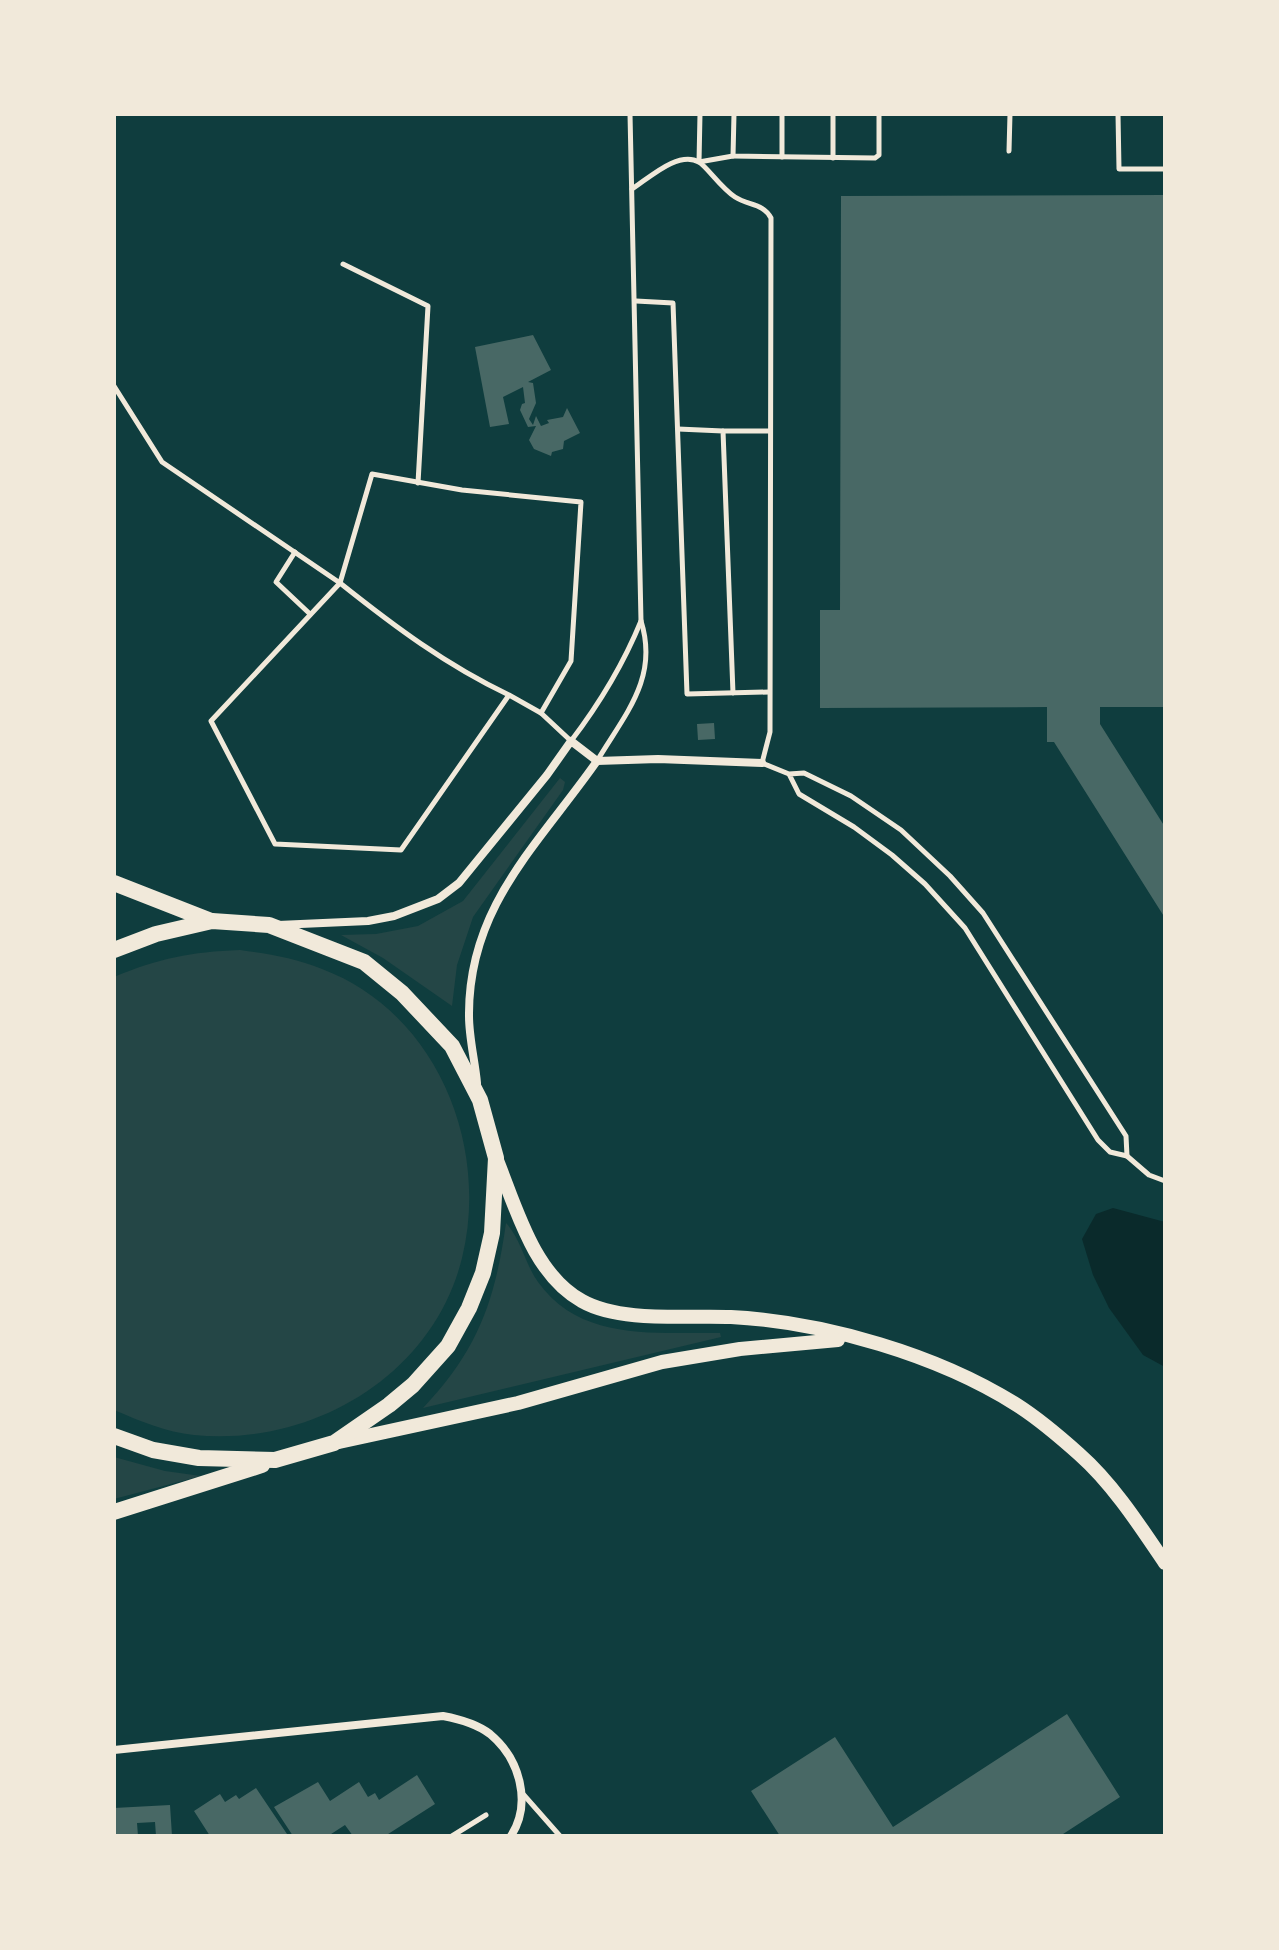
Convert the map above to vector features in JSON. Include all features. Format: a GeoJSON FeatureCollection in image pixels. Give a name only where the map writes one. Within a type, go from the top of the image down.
{"type":"FeatureCollection","features":[{"type":"Feature","properties":{"kind":"main road"},"geometry":{"type":"LineString","coordinates":[[114,883],[212,921]]}},
{"type":"Feature","properties":{"kind":"main road"},"geometry":{"type":"LineString","coordinates":[[114,950],[156,934],[212,921],[269,925],[364,962],[402,993],[452,1046],[480,1100],[496,1158],[492,1233],[483,1273],[469,1308],[448,1346],[413,1385],[334,1443],[114,1512]]}},
{"type":"Feature","properties":{"kind":"main road"},"geometry":{"type":"LineString","coordinates":[[114,1436],[153,1450],[199,1458],[275,1460]]}},
{"type":"Feature","properties":{"kind":"street"},"geometry":{"type":"LineString","coordinates":[[269,925],[368,921],[394,916],[438,899],[459,883],[571,741],[597,761],[658,759],[762,763]]}},
{"type":"Feature","properties":{"kind":"street"},"geometry":{"type":"LineString","coordinates":[[480,1100],[469,1018],[471,978],[481,936],[494,905],[597,761]]}},
{"type":"Feature","properties":{"kind":"street"},"geometry":{"type":"LineString","coordinates":[[496,1158],[528,1237],[547,1267],[569,1292],[583,1302],[636,1316],[731,1317],[790,1323],[905,1353],[971,1379],[1019,1406],[1081,1456],[1133,1515],[1165,1563]]}},
{"type":"Feature","properties":{"kind":"street"},"geometry":{"type":"LineString","coordinates":[[334,1443],[518,1403],[662,1362],[740,1349],[852,1338]]}},
{"type":"Feature","properties":{"kind":"street"},"geometry":{"type":"LineString","coordinates":[[114,1750],[443,1716],[459,1719],[488,1732],[510,1760],[522,1794],[521,1811],[511,1836]]}},
{"type":"Feature","properties":{"kind":"lane"},"geometry":{"type":"LineString","coordinates":[[597,761],[643,681],[647,642],[641,621],[630,114]]}},
{"type":"Feature","properties":{"kind":"lane"},"geometry":{"type":"LineString","coordinates":[[700,114],[699,162],[729,193],[761,206],[771,218],[770,732],[762,763],[789,774],[804,773],[871,808],[931,857],[971,899],[1126,1136],[1127,1156]]}},
{"type":"Feature","properties":{"kind":"lane"},"geometry":{"type":"LineString","coordinates":[[733,156],[734,114]]}},
{"type":"Feature","properties":{"kind":"lane"},"geometry":{"type":"LineString","coordinates":[[782,114],[782,157]]}},
{"type":"Feature","properties":{"kind":"lane"},"geometry":{"type":"LineString","coordinates":[[833,114],[833,158]]}},
{"type":"Feature","properties":{"kind":"lane"},"geometry":{"type":"LineString","coordinates":[[632,189],[673,162],[683,159],[699,162],[733,156],[878,157],[879,114]]}},
{"type":"Feature","properties":{"kind":"lane"},"geometry":{"type":"LineString","coordinates":[[1009,151],[1010,114]]}},
{"type":"Feature","properties":{"kind":"lane"},"geometry":{"type":"LineString","coordinates":[[1118,114],[1119,169],[1165,169]]}},
{"type":"Feature","properties":{"kind":"lane"},"geometry":{"type":"LineString","coordinates":[[343,264],[428,306],[418,483]]}},
{"type":"Feature","properties":{"kind":"lane"},"geometry":{"type":"LineString","coordinates":[[636,301],[673,303],[687,694],[769,692]]}},
{"type":"Feature","properties":{"kind":"lane"},"geometry":{"type":"LineString","coordinates":[[114,386],[162,462],[340,583],[422,647],[469,676],[541,713],[571,741],[609,687],[641,621]]}},
{"type":"Feature","properties":{"kind":"lane"},"geometry":{"type":"LineString","coordinates":[[677,429],[770,431]]}},
{"type":"Feature","properties":{"kind":"lane"},"geometry":{"type":"LineString","coordinates":[[723,431],[733,693]]}},
{"type":"Feature","properties":{"kind":"lane"},"geometry":{"type":"LineString","coordinates":[[509,695],[401,850],[275,844],[211,721],[340,583],[372,474],[418,483],[581,502],[571,661],[541,713]]}},
{"type":"Feature","properties":{"kind":"lane"},"geometry":{"type":"LineString","coordinates":[[295,552],[276,582],[310,614]]}},
{"type":"Feature","properties":{"kind":"lane"},"geometry":{"type":"LineString","coordinates":[[789,774],[799,794],[874,841],[925,884],[976,943],[1098,1140],[1110,1152],[1127,1156],[1149,1175],[1165,1181]]}},
{"type":"Feature","properties":{"kind":"lane"},"geometry":{"type":"LineString","coordinates":[[522,1794],[560,1836]]}},
{"type":"Feature","properties":{"kind":"lane"},"geometry":{"type":"LineString","coordinates":[[452,1836],[486,1815]]}},
{"type":"Feature","properties":{"kind":"shaded area"},"geometry":{"type":"Polygon","coordinates":[[[560,778],[565,782],[563,790],[473,917],[457,965],[452,1006],[383,958],[341,935],[376,934],[418,926],[463,901],[560,778]]]}},
{"type":"Feature","properties":{"kind":"shaded area"},"geometry":{"type":"Polygon","coordinates":[[[240,950],[292,959],[322,969],[362,989],[396,1016],[424,1049],[445,1087],[460,1128],[468,1171],[469,1215],[462,1258],[447,1300],[424,1337],[395,1369],[361,1395],[323,1415],[281,1429],[238,1436],[184,1434],[114,1410],[114,977],[176,957],[240,950]]]}},
{"type":"Feature","properties":{"kind":"shaded area"},"geometry":{"type":"Polygon","coordinates":[[[1113,1208],[1165,1222],[1165,1367],[1143,1355],[1109,1308],[1093,1275],[1082,1239],[1096,1214],[1113,1208]]]}},
{"type":"Feature","properties":{"kind":"shaded area"},"geometry":{"type":"Polygon","coordinates":[[[506,1223],[516,1236],[538,1282],[575,1315],[621,1330],[720,1333],[721,1337],[423,1408],[458,1366],[481,1323],[496,1277],[506,1223]]]}},
{"type":"Feature","properties":{"kind":"shaded area"},"geometry":{"type":"Polygon","coordinates":[[[114,1457],[165,1471],[201,1476],[114,1499],[114,1457]]]}},
{"type":"Feature","properties":{"kind":"building"},"geometry":{"type":"Polygon","coordinates":[[[1165,195],[1165,707],[1100,707],[1100,724],[1165,827],[1165,918],[1054,742],[1047,742],[1047,707],[820,708],[820,610],[840,610],[841,196],[1165,195]]]}},
{"type":"Feature","properties":{"kind":"building"},"geometry":{"type":"Polygon","coordinates":[[[533,335],[551,370],[528,382],[533,383],[536,403],[529,419],[533,425],[536,416],[541,426],[549,423],[547,420],[563,417],[567,408],[580,433],[564,441],[563,449],[552,452],[551,456],[534,449],[529,440],[536,426],[528,427],[520,410],[525,403],[523,387],[503,397],[509,424],[490,427],[475,347],[533,335]]]}},
{"type":"Feature","properties":{"kind":"building"},"geometry":{"type":"Polygon","coordinates":[[[714,723],[715,739],[698,740],[697,724],[714,723]]]}},
{"type":"Feature","properties":{"kind":"building"},"geometry":{"type":"Polygon","coordinates":[[[1067,1714],[1120,1797],[1060,1836],[780,1836],[751,1791],[835,1737],[893,1827],[1067,1714]]]}},
{"type":"Feature","properties":{"kind":"building"},"geometry":{"type":"Polygon","coordinates":[[[417,1775],[435,1804],[385,1836],[353,1836],[345,1825],[328,1836],[293,1836],[274,1807],[318,1782],[330,1801],[359,1782],[368,1797],[375,1793],[379,1800],[417,1775]]]}},
{"type":"Feature","properties":{"kind":"building"},"geometry":{"type":"Polygon","coordinates":[[[256,1788],[287,1834],[210,1836],[194,1811],[220,1794],[225,1802],[236,1795],[239,1799],[256,1788]]]}},
{"type":"Feature","properties":{"kind":"building"},"geometry":{"type":"Polygon","coordinates":[[[170,1805],[172,1836],[156,1836],[155,1822],[137,1823],[138,1836],[114,1836],[114,1808],[170,1805]]]}}]}
